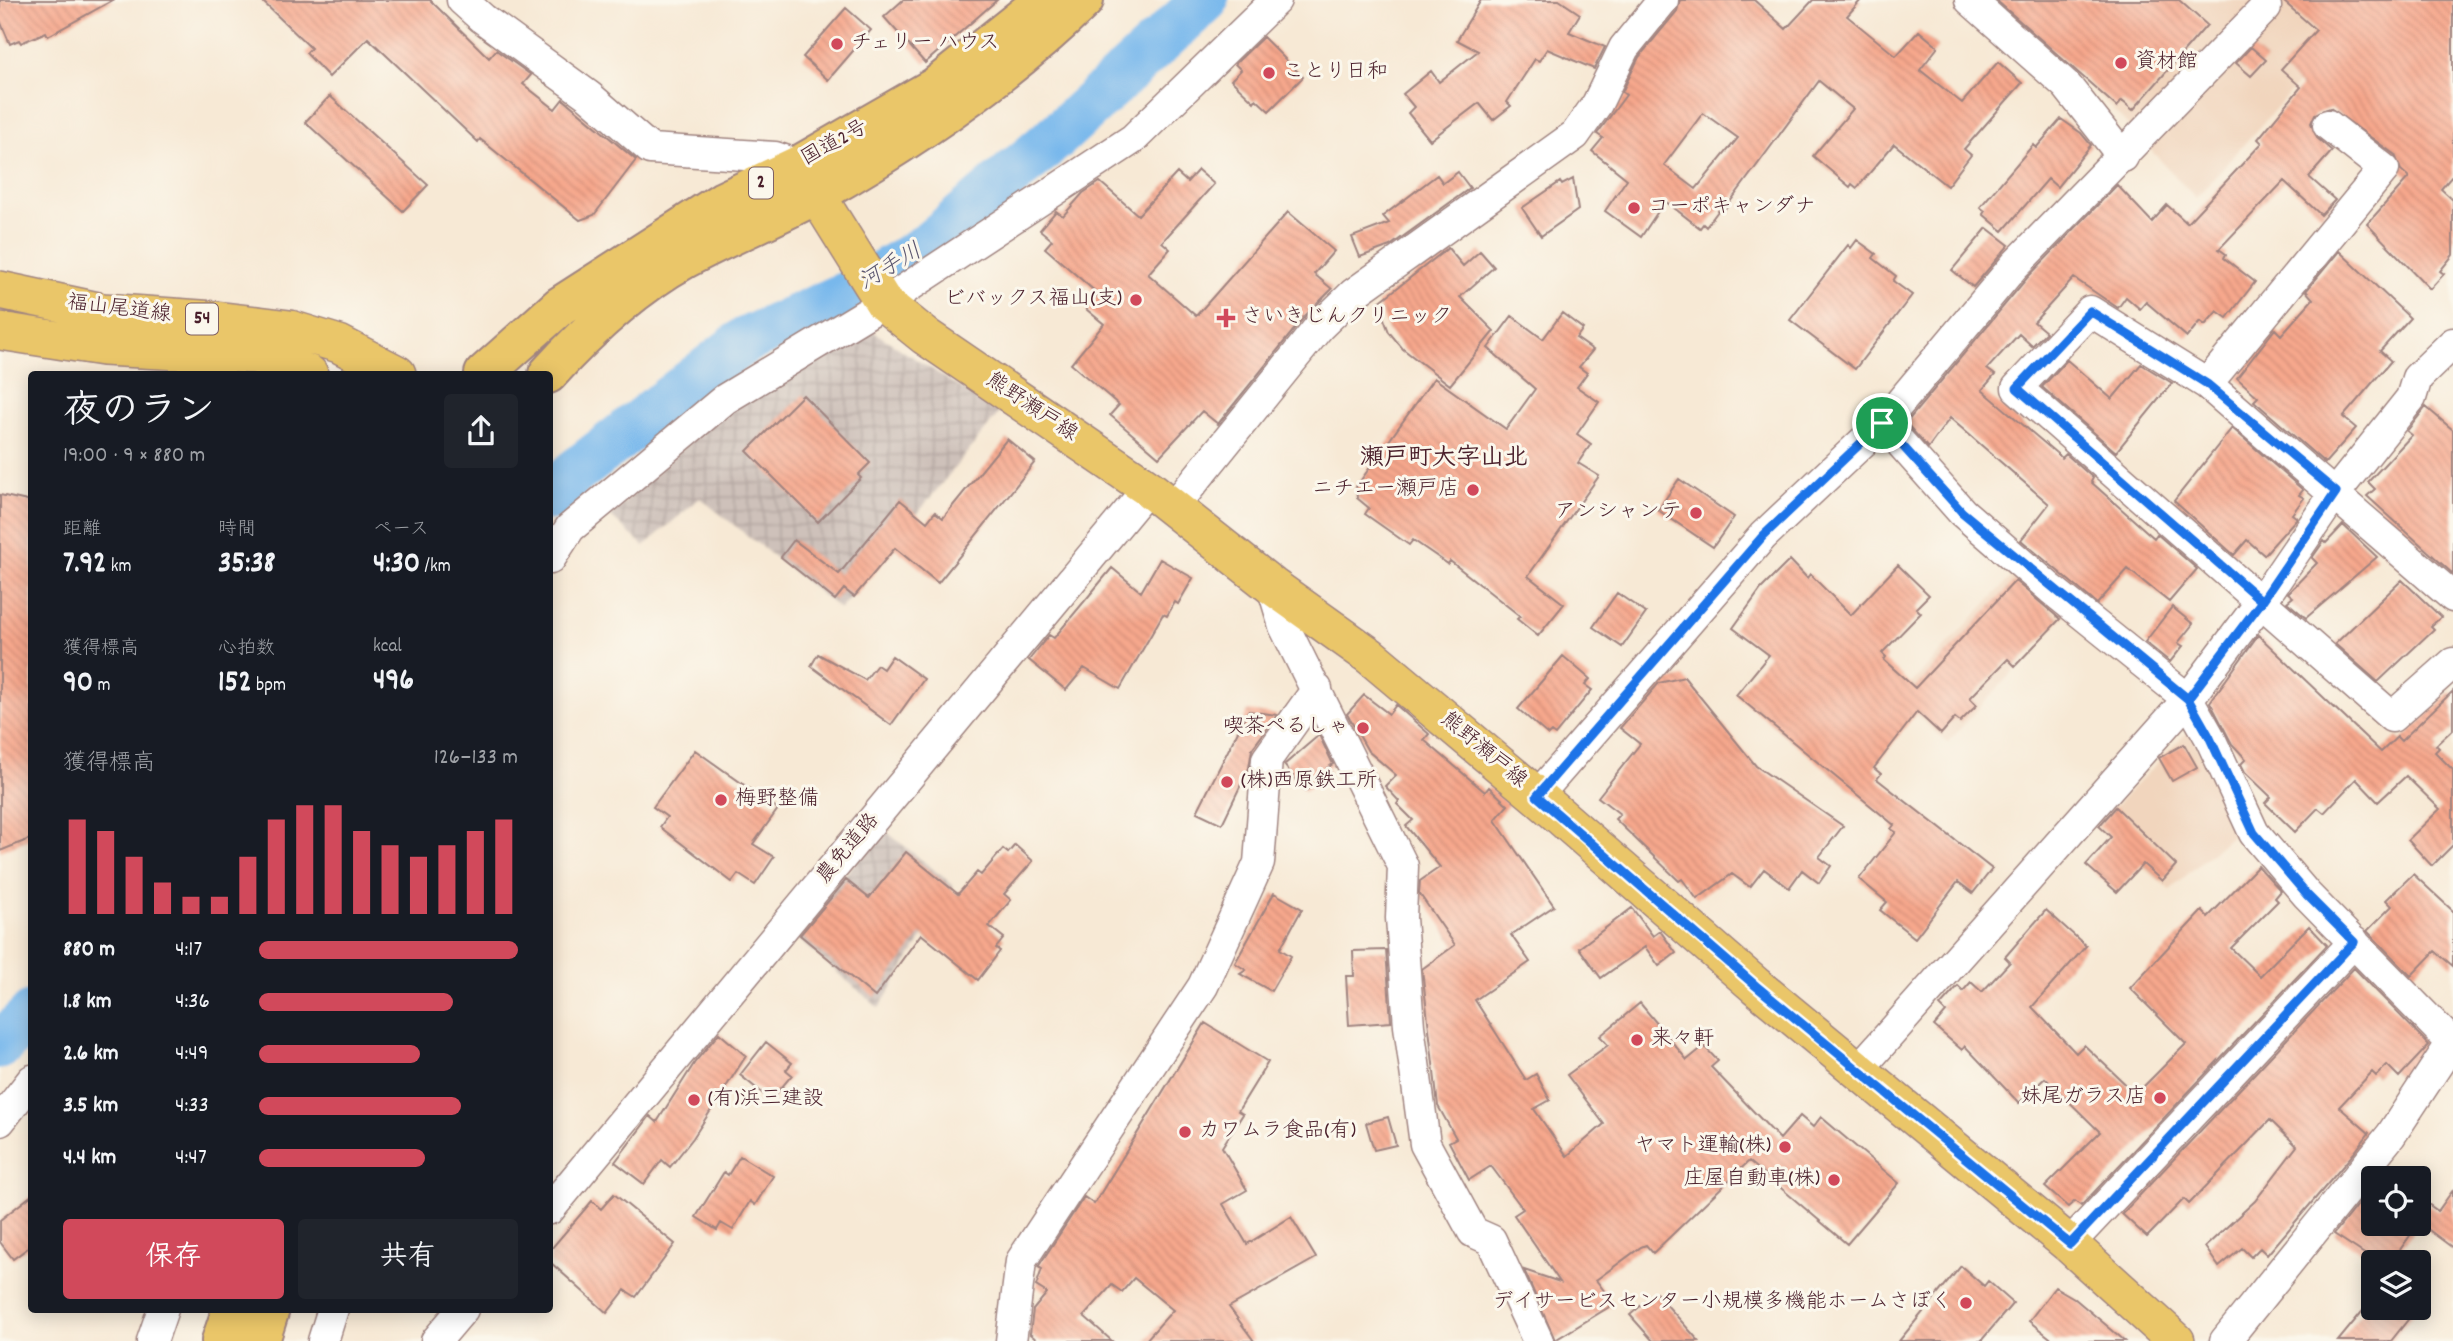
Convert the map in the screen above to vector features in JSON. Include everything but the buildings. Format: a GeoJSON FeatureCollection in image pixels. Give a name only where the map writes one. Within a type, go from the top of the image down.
{"type":"FeatureCollection","features":[{"type":"Feature","properties":{"kind":"highway","name":"国道2号"},"geometry":{"type":"LineString","coordinates":[[551,371],[591,327],[683,260],[807,180],[935,87],[1044,0]]}},
{"type":"Feature","properties":{"kind":"highway","name":"国道2号"},"geometry":{"type":"LineString","coordinates":[[487,371],[560,306],[723,201],[807,180],[916,136],[975,92],[1084,0]]}},
{"type":"Feature","properties":{"kind":"highway"},"geometry":{"type":"LineString","coordinates":[[221,1341],[231,1313]]}},
{"type":"Feature","properties":{"kind":"highway"},"geometry":{"type":"LineString","coordinates":[[260,1341],[269,1313]]}},
{"type":"Feature","properties":{"kind":"main road","name":"熊野瀬戸線"},"geometry":{"type":"LineString","coordinates":[[807,180],[884,303],[925,336],[1160,499],[1272,586],[1370,656],[1858,1070],[2070,1244],[2176,1341]]}},
{"type":"Feature","properties":{"kind":"main road","name":"福山尾道線"},"geometry":{"type":"LineString","coordinates":[[0,289],[103,312],[215,320],[290,329],[339,344],[391,371]]}},
{"type":"Feature","properties":{"kind":"main road","name":"福山尾道線"},"geometry":{"type":"LineString","coordinates":[[0,331],[103,347],[256,355],[301,371]]}},
{"type":"Feature","properties":{"kind":"street"},"geometry":{"type":"LineString","coordinates":[[462,0],[482,18],[589,96],[650,149],[775,157],[807,180]]}},
{"type":"Feature","properties":{"kind":"street"},"geometry":{"type":"LineString","coordinates":[[553,554],[569,528],[725,399],[884,303],[1133,139],[1276,0]]}},
{"type":"Feature","properties":{"kind":"street","name":"農免道路"},"geometry":{"type":"LineString","coordinates":[[553,1206],[1160,499],[1319,327],[1353,295],[1575,135],[1597,103],[1624,48],[1662,0]]}},
{"type":"Feature","properties":{"kind":"street"},"geometry":{"type":"LineString","coordinates":[[1969,0],[2066,85],[2123,157]]}},
{"type":"Feature","properties":{"kind":"street"},"geometry":{"type":"LineString","coordinates":[[1537,796],[1763,536],[1882,423],[2014,266],[2123,157],[2266,7]]}},
{"type":"Feature","properties":{"kind":"street"},"geometry":{"type":"LineString","coordinates":[[2207,384],[2384,169],[2328,125]]}},
{"type":"Feature","properties":{"kind":"street"},"geometry":{"type":"LineString","coordinates":[[2453,597],[2336,492],[2207,384],[2090,311],[2017,388],[2392,717],[2453,663]]}},
{"type":"Feature","properties":{"kind":"street"},"geometry":{"type":"LineString","coordinates":[[1858,1070],[2188,699],[2262,601],[2336,492],[2411,398],[2417,378],[2453,343]]}},
{"type":"Feature","properties":{"kind":"street"},"geometry":{"type":"LineString","coordinates":[[1882,423],[1962,512],[2188,699],[2209,736],[2254,833],[2307,895],[2452,1042],[2391,1135],[2225,1341]]}},
{"type":"Feature","properties":{"kind":"street"},"geometry":{"type":"LineString","coordinates":[[1272,586],[1284,626],[1403,866],[1401,918],[1409,1027],[1425,1144],[1473,1232],[1491,1240],[1538,1341]]}},
{"type":"Feature","properties":{"kind":"street"},"geometry":{"type":"LineString","coordinates":[[1011,1341],[1021,1261],[1203,986],[1259,863],[1266,759],[1317,689]]}},
{"type":"Feature","properties":{"kind":"street"},"geometry":{"type":"LineString","coordinates":[[2070,1244],[2354,942]]}},
{"type":"Feature","properties":{"kind":"street"},"geometry":{"type":"LineString","coordinates":[[0,1121],[28,1085]]}},
{"type":"Feature","properties":{"kind":"street"},"geometry":{"type":"LineString","coordinates":[[152,1341],[162,1313]]}},
{"type":"Feature","properties":{"kind":"street"},"geometry":{"type":"LineString","coordinates":[[323,1341],[332,1313]]}},
{"type":"Feature","properties":{"kind":"street"},"geometry":{"type":"LineString","coordinates":[[436,1341],[460,1313]]}},
{"type":"Feature","properties":{"kind":"shaded area"},"geometry":{"type":"Polygon","coordinates":[[[2009,0],[2453,0],[2326,52],[2196,198],[2009,0]]]}},
{"type":"Feature","properties":{"kind":"shaded area"},"geometry":{"type":"Polygon","coordinates":[[[860,323],[999,413],[840,609],[700,498],[644,546],[610,516],[714,419],[860,323]]]}},
{"type":"Feature","properties":{"kind":"shaded area"},"geometry":{"type":"Polygon","coordinates":[[[2017,571],[2065,615],[1947,743],[1898,698],[2017,571]]]}},
{"type":"Feature","properties":{"kind":"shaded area"},"geometry":{"type":"Polygon","coordinates":[[[2189,730],[2236,831],[2170,890],[2095,827],[2189,730]]]}},
{"type":"Feature","properties":{"kind":"shaded area"},"geometry":{"type":"Polygon","coordinates":[[[883,829],[954,886],[879,1008],[795,936],[883,829]]]}},
{"type":"Feature","properties":{"kind":"waterway","name":"河手川"},"geometry":{"type":"LineString","coordinates":[[553,494],[574,473],[744,341],[848,294],[929,245],[1058,135],[1205,0]]}},
{"type":"Feature","properties":{"kind":"waterway","name":"河手川"},"geometry":{"type":"LineString","coordinates":[[0,1045],[28,1018]]}},
{"type":"Feature","properties":{"kind":"place","name":"チェリー ハウス"},"geometry":{"type":"Point","coordinates":[837,44]}},
{"type":"Feature","properties":{"kind":"place","name":"資材館"},"geometry":{"type":"Point","coordinates":[2121,63]}},
{"type":"Feature","properties":{"kind":"place","name":"ことり日和"},"geometry":{"type":"Point","coordinates":[1269,73]}},
{"type":"Feature","properties":{"kind":"place","name":"コーポキャンダナ"},"geometry":{"type":"Point","coordinates":[1634,208]}},
{"type":"Feature","properties":{"kind":"place","name":"ビバックス福山(支)"},"geometry":{"type":"Point","coordinates":[1136,300]}},
{"type":"Feature","properties":{"kind":"place","name":"さいきじんクリニック"},"geometry":{"type":"Point","coordinates":[1226,318]}},
{"type":"Feature","properties":{"kind":"place","name":"ニチエー瀬戸店"},"geometry":{"type":"Point","coordinates":[1473,490]}},
{"type":"Feature","properties":{"kind":"place","name":"アンシャンテ"},"geometry":{"type":"Point","coordinates":[1696,513]}},
{"type":"Feature","properties":{"kind":"place","name":"喫茶ぺるしゃ"},"geometry":{"type":"Point","coordinates":[1363,728]}},
{"type":"Feature","properties":{"kind":"place","name":"(株)西原鉄工所"},"geometry":{"type":"Point","coordinates":[1227,782]}},
{"type":"Feature","properties":{"kind":"place","name":"梅野整備"},"geometry":{"type":"Point","coordinates":[721,800]}},
{"type":"Feature","properties":{"kind":"place","name":"来々軒"},"geometry":{"type":"Point","coordinates":[1637,1040]}},
{"type":"Feature","properties":{"kind":"place","name":"妹尾ガラス店"},"geometry":{"type":"Point","coordinates":[2160,1098]}},
{"type":"Feature","properties":{"kind":"place","name":"(有)浜三建設"},"geometry":{"type":"Point","coordinates":[694,1100]}},
{"type":"Feature","properties":{"kind":"place","name":"カワムラ食品(有)"},"geometry":{"type":"Point","coordinates":[1185,1132]}},
{"type":"Feature","properties":{"kind":"place","name":"ヤマト運輸(株)"},"geometry":{"type":"Point","coordinates":[1785,1147]}},
{"type":"Feature","properties":{"kind":"place","name":"庄屋自動車(株)"},"geometry":{"type":"Point","coordinates":[1834,1180]}},
{"type":"Feature","properties":{"kind":"place","name":"デイサービスセンター小規模多機能ホームさぼく"},"geometry":{"type":"Point","coordinates":[1966,1303]}},
{"type":"Feature","properties":{"kind":"district","name":"瀬戸町大字山北"},"geometry":{"type":"Point","coordinates":[1444,459]}},
{"type":"Feature","properties":{"kind":"route"},"geometry":{"type":"LineString","coordinates":[[1882,423],[1763,536],[1537,796],[1756,986],[2070,1244],[2354,942],[2307,895],[2254,833],[2209,736],[2188,699],[2262,601],[2336,492],[2207,384],[2090,311],[2017,388],[2262,601],[2225,650],[2188,699],[2051,589],[1962,512],[1882,423]]}}]}
